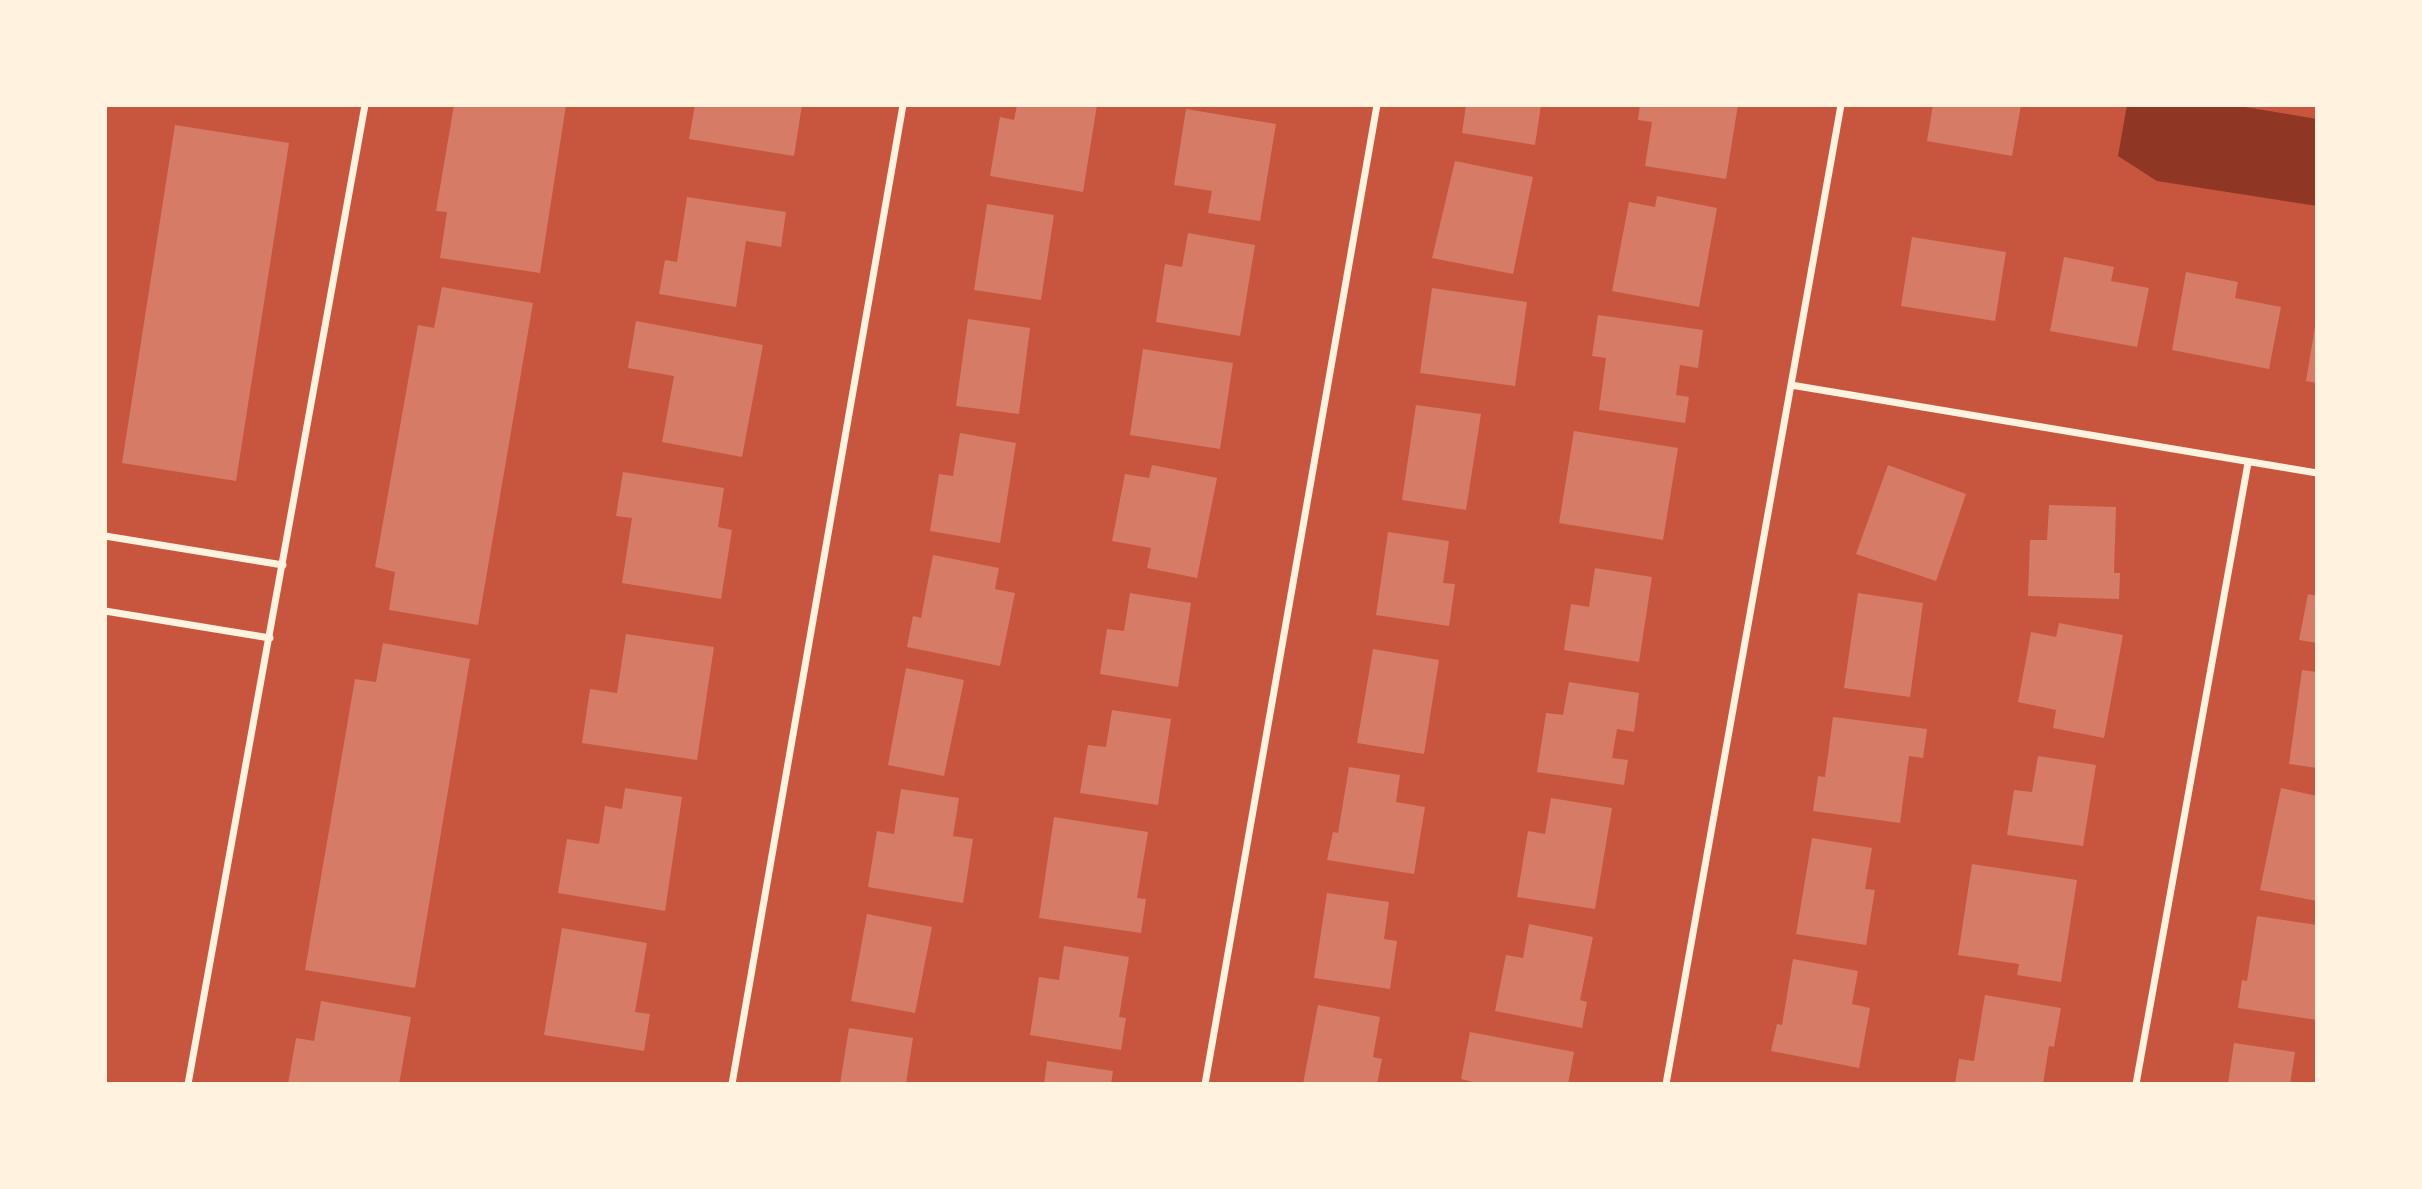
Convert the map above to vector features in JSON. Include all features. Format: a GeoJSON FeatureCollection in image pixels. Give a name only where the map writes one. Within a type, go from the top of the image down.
{"type":"FeatureCollection","features":[{"type":"Feature","properties":{"kind":"street"},"geometry":{"type":"LineString","coordinates":[[188,1084],[365,105]]}},
{"type":"Feature","properties":{"kind":"street"},"geometry":{"type":"LineString","coordinates":[[732,1084],[903,105]]}},
{"type":"Feature","properties":{"kind":"street"},"geometry":{"type":"LineString","coordinates":[[1205,1084],[1377,105]]}},
{"type":"Feature","properties":{"kind":"street"},"geometry":{"type":"LineString","coordinates":[[1667,1084],[1841,105]]}},
{"type":"Feature","properties":{"kind":"street"},"geometry":{"type":"LineString","coordinates":[[1791,385],[2317,473]]}},
{"type":"Feature","properties":{"kind":"street"},"geometry":{"type":"LineString","coordinates":[[2136,1084],[2248,463]]}},
{"type":"Feature","properties":{"kind":"street"},"geometry":{"type":"LineString","coordinates":[[105,536],[283,565]]}},
{"type":"Feature","properties":{"kind":"street"},"geometry":{"type":"LineString","coordinates":[[105,611],[270,638]]}},
{"type":"Feature","properties":{"kind":"shaded area"},"geometry":{"type":"Polygon","coordinates":[[[2127,105],[2233,105],[2317,119],[2317,206],[2157,181],[2118,156],[2127,105]]]}},
{"type":"Feature","properties":{"kind":"building"},"geometry":{"type":"Polygon","coordinates":[[[454,105],[566,105],[540,273],[440,258],[447,212],[436,211],[454,105]]]}},
{"type":"Feature","properties":{"kind":"building"},"geometry":{"type":"Polygon","coordinates":[[[695,105],[802,105],[794,156],[689,139],[695,105]]]}},
{"type":"Feature","properties":{"kind":"building"},"geometry":{"type":"Polygon","coordinates":[[[1017,105],[1097,105],[1083,192],[990,176],[1000,117],[1014,120],[1017,105]]]}},
{"type":"Feature","properties":{"kind":"building"},"geometry":{"type":"Polygon","coordinates":[[[1466,105],[1541,105],[1535,145],[1462,133],[1466,105]]]}},
{"type":"Feature","properties":{"kind":"building"},"geometry":{"type":"Polygon","coordinates":[[[1640,105],[1738,105],[1726,179],[1645,166],[1652,122],[1638,120],[1640,105]]]}},
{"type":"Feature","properties":{"kind":"building"},"geometry":{"type":"Polygon","coordinates":[[[1933,105],[2021,105],[2012,156],[1927,141],[1933,105]]]}},
{"type":"Feature","properties":{"kind":"building"},"geometry":{"type":"Polygon","coordinates":[[[1186,109],[1276,124],[1260,221],[1208,213],[1212,191],[1174,185],[1186,109]]]}},
{"type":"Feature","properties":{"kind":"building"},"geometry":{"type":"Polygon","coordinates":[[[175,125],[289,143],[236,481],[122,463],[175,125]]]}},
{"type":"Feature","properties":{"kind":"building"},"geometry":{"type":"Polygon","coordinates":[[[1455,161],[1533,177],[1513,274],[1432,258],[1455,161]]]}},
{"type":"Feature","properties":{"kind":"building"},"geometry":{"type":"Polygon","coordinates":[[[1657,196],[1717,208],[1699,307],[1612,291],[1629,202],[1655,207],[1657,196]]]}},
{"type":"Feature","properties":{"kind":"building"},"geometry":{"type":"Polygon","coordinates":[[[687,197],[786,212],[781,247],[746,241],[736,307],[659,294],[665,260],[677,262],[687,197]]]}},
{"type":"Feature","properties":{"kind":"building"},"geometry":{"type":"Polygon","coordinates":[[[987,204],[1054,215],[1041,300],[974,290],[987,204]]]}},
{"type":"Feature","properties":{"kind":"building"},"geometry":{"type":"Polygon","coordinates":[[[1188,233],[1255,245],[1240,336],[1156,322],[1165,264],[1182,267],[1188,233]]]}},
{"type":"Feature","properties":{"kind":"building"},"geometry":{"type":"Polygon","coordinates":[[[1912,237],[2006,252],[1995,321],[1901,306],[1912,237]]]}},
{"type":"Feature","properties":{"kind":"building"},"geometry":{"type":"Polygon","coordinates":[[[2064,257],[2114,267],[2111,281],[2149,288],[2137,347],[2050,331],[2064,257]]]}},
{"type":"Feature","properties":{"kind":"building"},"geometry":{"type":"Polygon","coordinates":[[[2186,272],[2238,282],[2235,298],[2281,307],[2269,369],[2172,350],[2186,272]]]}},
{"type":"Feature","properties":{"kind":"building"},"geometry":{"type":"Polygon","coordinates":[[[442,287],[533,303],[478,625],[389,610],[395,572],[375,567],[418,325],[434,328],[442,287]]]}},
{"type":"Feature","properties":{"kind":"building"},"geometry":{"type":"Polygon","coordinates":[[[1432,288],[1527,302],[1515,386],[1420,373],[1432,288]]]}},
{"type":"Feature","properties":{"kind":"building"},"geometry":{"type":"Polygon","coordinates":[[[1598,315],[1703,330],[1698,368],[1680,365],[1676,395],[1689,397],[1685,423],[1599,410],[1606,358],[1592,356],[1598,315]]]}},
{"type":"Feature","properties":{"kind":"building"},"geometry":{"type":"Polygon","coordinates":[[[968,319],[1030,328],[1019,414],[956,406],[968,319]]]}},
{"type":"Feature","properties":{"kind":"building"},"geometry":{"type":"Polygon","coordinates":[[[636,321],[763,345],[742,457],[662,442],[674,376],[628,368],[636,321]]]}},
{"type":"Feature","properties":{"kind":"building"},"geometry":{"type":"Polygon","coordinates":[[[2317,321],[2317,383],[2306,381],[2317,321]]]}},
{"type":"Feature","properties":{"kind":"building"},"geometry":{"type":"Polygon","coordinates":[[[1143,349],[1233,363],[1220,449],[1130,435],[1143,349]]]}},
{"type":"Feature","properties":{"kind":"building"},"geometry":{"type":"Polygon","coordinates":[[[1416,405],[1481,414],[1466,510],[1402,500],[1416,405]]]}},
{"type":"Feature","properties":{"kind":"building"},"geometry":{"type":"Polygon","coordinates":[[[1574,431],[1678,448],[1663,540],[1559,523],[1574,431]]]}},
{"type":"Feature","properties":{"kind":"building"},"geometry":{"type":"Polygon","coordinates":[[[960,433],[1016,443],[1000,543],[930,531],[939,474],[953,476],[960,433]]]}},
{"type":"Feature","properties":{"kind":"building"},"geometry":{"type":"Polygon","coordinates":[[[1152,465],[1217,478],[1197,578],[1147,568],[1151,548],[1112,541],[1125,474],[1149,478],[1152,465]]]}},
{"type":"Feature","properties":{"kind":"building"},"geometry":{"type":"Polygon","coordinates":[[[1888,465],[1966,494],[1936,581],[1856,554],[1888,465]]]}},
{"type":"Feature","properties":{"kind":"building"},"geometry":{"type":"Polygon","coordinates":[[[623,472],[724,488],[718,527],[732,530],[721,599],[622,583],[632,518],[616,516],[623,472]]]}},
{"type":"Feature","properties":{"kind":"building"},"geometry":{"type":"Polygon","coordinates":[[[2049,505],[2116,507],[2114,573],[2120,573],[2119,599],[2028,596],[2030,540],[2047,540],[2049,505]]]}},
{"type":"Feature","properties":{"kind":"building"},"geometry":{"type":"Polygon","coordinates":[[[1388,532],[1449,541],[1443,583],[1455,584],[1449,626],[1376,615],[1388,532]]]}},
{"type":"Feature","properties":{"kind":"building"},"geometry":{"type":"Polygon","coordinates":[[[933,555],[999,568],[995,589],[1015,593],[1000,666],[907,647],[913,616],[921,618],[933,555]]]}},
{"type":"Feature","properties":{"kind":"building"},"geometry":{"type":"Polygon","coordinates":[[[1595,568],[1652,577],[1639,662],[1564,650],[1571,604],[1589,607],[1595,568]]]}},
{"type":"Feature","properties":{"kind":"building"},"geometry":{"type":"Polygon","coordinates":[[[1130,593],[1191,603],[1178,687],[1100,674],[1107,629],[1124,631],[1130,593]]]}},
{"type":"Feature","properties":{"kind":"building"},"geometry":{"type":"Polygon","coordinates":[[[1858,593],[1923,603],[1910,697],[1844,688],[1858,593]]]}},
{"type":"Feature","properties":{"kind":"building"},"geometry":{"type":"Polygon","coordinates":[[[2308,594],[2317,596],[2317,643],[2299,640],[2308,594]]]}},
{"type":"Feature","properties":{"kind":"building"},"geometry":{"type":"Polygon","coordinates":[[[2059,623],[2123,635],[2104,738],[2053,728],[2056,710],[2018,702],[2031,632],[2056,637],[2059,623]]]}},
{"type":"Feature","properties":{"kind":"building"},"geometry":{"type":"Polygon","coordinates":[[[626,634],[714,647],[697,760],[582,743],[590,689],[617,693],[626,634]]]}},
{"type":"Feature","properties":{"kind":"building"},"geometry":{"type":"Polygon","coordinates":[[[383,643],[470,659],[415,988],[305,970],[355,679],[376,682],[383,643]]]}},
{"type":"Feature","properties":{"kind":"building"},"geometry":{"type":"Polygon","coordinates":[[[1373,649],[1439,660],[1424,754],[1357,743],[1373,649]]]}},
{"type":"Feature","properties":{"kind":"building"},"geometry":{"type":"Polygon","coordinates":[[[906,668],[964,680],[944,776],[888,765],[906,668]]]}},
{"type":"Feature","properties":{"kind":"building"},"geometry":{"type":"Polygon","coordinates":[[[2302,670],[2317,672],[2317,768],[2289,764],[2302,670]]]}},
{"type":"Feature","properties":{"kind":"building"},"geometry":{"type":"Polygon","coordinates":[[[1569,682],[1639,693],[1634,732],[1617,729],[1612,758],[1628,760],[1624,785],[1537,772],[1546,713],[1563,715],[1569,682]]]}},
{"type":"Feature","properties":{"kind":"building"},"geometry":{"type":"Polygon","coordinates":[[[1112,710],[1171,719],[1158,805],[1080,793],[1088,745],[1106,747],[1112,710]]]}},
{"type":"Feature","properties":{"kind":"building"},"geometry":{"type":"Polygon","coordinates":[[[1833,717],[1927,729],[1923,758],[1909,756],[1900,823],[1813,811],[1818,776],[1825,777],[1833,717]]]}},
{"type":"Feature","properties":{"kind":"building"},"geometry":{"type":"Polygon","coordinates":[[[2038,756],[2096,765],[2083,846],[2007,835],[2014,790],[2032,792],[2038,756]]]}},
{"type":"Feature","properties":{"kind":"building"},"geometry":{"type":"Polygon","coordinates":[[[1349,767],[1400,775],[1396,802],[1425,807],[1414,874],[1327,860],[1333,832],[1338,833],[1349,767]]]}},
{"type":"Feature","properties":{"kind":"building"},"geometry":{"type":"Polygon","coordinates":[[[625,788],[682,797],[665,911],[558,893],[567,839],[599,844],[605,806],[622,809],[625,788]]]}},
{"type":"Feature","properties":{"kind":"building"},"geometry":{"type":"Polygon","coordinates":[[[2281,788],[2317,796],[2317,901],[2260,890],[2281,788]]]}},
{"type":"Feature","properties":{"kind":"building"},"geometry":{"type":"Polygon","coordinates":[[[901,789],[959,798],[953,836],[973,839],[963,903],[868,887],[877,831],[894,834],[901,789]]]}},
{"type":"Feature","properties":{"kind":"building"},"geometry":{"type":"Polygon","coordinates":[[[1551,798],[1612,808],[1595,909],[1517,897],[1528,831],[1545,834],[1551,798]]]}},
{"type":"Feature","properties":{"kind":"building"},"geometry":{"type":"Polygon","coordinates":[[[1054,817],[1148,832],[1137,898],[1146,899],[1141,933],[1039,918],[1054,817]]]}},
{"type":"Feature","properties":{"kind":"building"},"geometry":{"type":"Polygon","coordinates":[[[1812,838],[1872,848],[1865,889],[1875,890],[1866,945],[1796,934],[1812,838]]]}},
{"type":"Feature","properties":{"kind":"building"},"geometry":{"type":"Polygon","coordinates":[[[1972,864],[2077,880],[2061,982],[2017,975],[2019,964],[1958,955],[1972,864]]]}},
{"type":"Feature","properties":{"kind":"building"},"geometry":{"type":"Polygon","coordinates":[[[1327,893],[1389,902],[1384,939],[1397,941],[1390,989],[1314,978],[1327,893]]]}},
{"type":"Feature","properties":{"kind":"building"},"geometry":{"type":"Polygon","coordinates":[[[867,914],[932,927],[915,1013],[851,1001],[867,914]]]}},
{"type":"Feature","properties":{"kind":"building"},"geometry":{"type":"Polygon","coordinates":[[[2257,916],[2317,925],[2317,1020],[2238,1008],[2242,980],[2247,981],[2257,916]]]}},
{"type":"Feature","properties":{"kind":"building"},"geometry":{"type":"Polygon","coordinates":[[[1529,924],[1593,937],[1580,1000],[1587,1002],[1582,1028],[1495,1011],[1506,955],[1523,958],[1529,924]]]}},
{"type":"Feature","properties":{"kind":"building"},"geometry":{"type":"Polygon","coordinates":[[[562,928],[647,943],[635,1012],[650,1014],[644,1051],[544,1035],[562,928]]]}},
{"type":"Feature","properties":{"kind":"building"},"geometry":{"type":"Polygon","coordinates":[[[1064,946],[1129,957],[1119,1017],[1126,1018],[1121,1050],[1030,1035],[1039,977],[1059,980],[1064,946]]]}},
{"type":"Feature","properties":{"kind":"building"},"geometry":{"type":"Polygon","coordinates":[[[1793,959],[1858,971],[1852,1004],[1870,1008],[1859,1068],[1771,1051],[1777,1024],[1782,1025],[1793,959]]]}},
{"type":"Feature","properties":{"kind":"building"},"geometry":{"type":"Polygon","coordinates":[[[1985,995],[2061,1008],[2054,1047],[2049,1046],[2043,1084],[1955,1084],[1959,1059],[1974,1061],[1985,995]]]}},
{"type":"Feature","properties":{"kind":"building"},"geometry":{"type":"Polygon","coordinates":[[[321,1001],[411,1017],[399,1084],[288,1084],[296,1038],[314,1041],[321,1001]]]}},
{"type":"Feature","properties":{"kind":"building"},"geometry":{"type":"Polygon","coordinates":[[[1318,1005],[1380,1017],[1373,1057],[1382,1059],[1377,1084],[1303,1084],[1318,1005]]]}},
{"type":"Feature","properties":{"kind":"building"},"geometry":{"type":"Polygon","coordinates":[[[849,1028],[913,1038],[906,1084],[840,1084],[849,1028]]]}},
{"type":"Feature","properties":{"kind":"building"},"geometry":{"type":"Polygon","coordinates":[[[1470,1032],[1574,1052],[1568,1084],[1482,1084],[1461,1079],[1470,1032]]]}},
{"type":"Feature","properties":{"kind":"building"},"geometry":{"type":"Polygon","coordinates":[[[2234,1043],[2295,1052],[2290,1084],[2228,1084],[2234,1043]]]}},
{"type":"Feature","properties":{"kind":"building"},"geometry":{"type":"Polygon","coordinates":[[[1047,1061],[1113,1071],[1111,1084],[1044,1084],[1047,1061]]]}}]}
